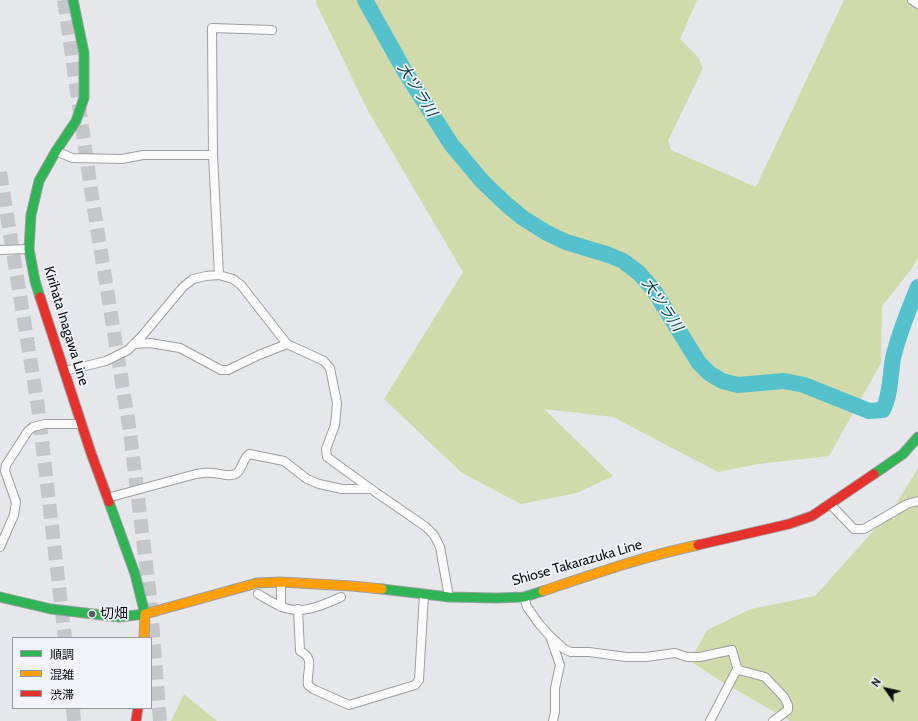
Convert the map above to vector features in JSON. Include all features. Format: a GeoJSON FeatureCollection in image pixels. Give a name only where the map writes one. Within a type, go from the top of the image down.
{"type":"FeatureCollection","features":[{"type":"Feature","properties":{"kind":"main road","name":"Kirihata Inagawa Line"},"geometry":{"type":"LineString","coordinates":[[73,0],[84,53],[84,98],[76,121],[56,151],[39,181],[31,215],[29,249],[34,281],[107,498],[135,574],[145,614]]}},
{"type":"Feature","properties":{"kind":"main road","name":"Shiose Takarazuka Line"},"geometry":{"type":"LineString","coordinates":[[0,597],[51,609],[119,617],[145,614],[258,583],[281,582],[351,586],[449,597],[524,597],[620,565],[670,551],[789,524],[812,516],[903,454],[918,437]]}},
{"type":"Feature","properties":{"kind":"main road"},"geometry":{"type":"LineString","coordinates":[[144,637],[145,614]]}},
{"type":"Feature","properties":{"kind":"main road"},"geometry":{"type":"LineString","coordinates":[[136,721],[138,709]]}},
{"type":"Feature","properties":{"kind":"street"},"geometry":{"type":"LineString","coordinates":[[912,0],[918,4]]}},
{"type":"Feature","properties":{"kind":"street"},"geometry":{"type":"LineString","coordinates":[[218,275],[213,155],[212,28],[272,30]]}},
{"type":"Feature","properties":{"kind":"street"},"geometry":{"type":"LineString","coordinates":[[56,151],[72,158],[122,159],[143,155],[213,155]]}},
{"type":"Feature","properties":{"kind":"street"},"geometry":{"type":"LineString","coordinates":[[0,250],[29,249]]}},
{"type":"Feature","properties":{"kind":"street"},"geometry":{"type":"LineString","coordinates":[[65,371],[106,361],[128,350],[142,336],[183,287],[193,279],[218,275],[233,279],[241,284],[287,344],[324,361],[330,368],[337,403],[335,425],[326,449],[326,457],[426,527],[434,535],[440,547],[449,597]]}},
{"type":"Feature","properties":{"kind":"street"},"geometry":{"type":"LineString","coordinates":[[134,344],[150,343],[180,348],[221,370],[228,370],[259,355],[287,344]]}},
{"type":"Feature","properties":{"kind":"street"},"geometry":{"type":"LineString","coordinates":[[0,547],[14,516],[16,502],[5,471],[6,465],[23,438],[33,427],[45,424],[82,424]]}},
{"type":"Feature","properties":{"kind":"street"},"geometry":{"type":"LineString","coordinates":[[107,498],[200,473],[235,474],[240,470],[244,459],[249,454],[284,461],[307,479],[319,484],[342,489],[371,489]]}},
{"type":"Feature","properties":{"kind":"street"},"geometry":{"type":"LineString","coordinates":[[830,504],[854,529],[864,529],[907,504],[918,501]]}},
{"type":"Feature","properties":{"kind":"street"},"geometry":{"type":"LineString","coordinates":[[281,582],[281,607]]}},
{"type":"Feature","properties":{"kind":"street"},"geometry":{"type":"LineString","coordinates":[[258,594],[281,607],[292,610],[316,608],[341,597]]}},
{"type":"Feature","properties":{"kind":"street"},"geometry":{"type":"LineString","coordinates":[[298,609],[300,651],[307,655],[310,659],[307,678],[308,685],[313,689],[350,705],[415,685],[419,680],[424,594]]}},
{"type":"Feature","properties":{"kind":"street"},"geometry":{"type":"LineString","coordinates":[[524,597],[527,608],[540,625],[564,649],[571,652],[589,652],[626,657],[646,657],[675,653],[687,657],[700,657],[732,650],[738,670]]}},
{"type":"Feature","properties":{"kind":"street"},"geometry":{"type":"LineString","coordinates":[[550,636],[560,665],[555,688],[555,712],[553,721]]}},
{"type":"Feature","properties":{"kind":"street"},"geometry":{"type":"LineString","coordinates":[[710,721],[736,671],[738,670]]}},
{"type":"Feature","properties":{"kind":"street"},"geometry":{"type":"LineString","coordinates":[[738,670],[766,677],[784,697],[788,705],[788,710],[773,721]]}},
{"type":"Feature","properties":{"kind":"green space"},"geometry":{"type":"Polygon","coordinates":[[[316,0],[697,0],[680,39],[698,57],[703,68],[668,141],[671,150],[756,187],[844,0],[918,0],[918,258],[910,271],[882,306],[881,363],[829,456],[758,464],[718,472],[613,417],[544,409],[613,476],[577,493],[521,504],[462,473],[384,399],[463,272],[368,111],[316,3],[316,0]]]}},
{"type":"Feature","properties":{"kind":"green space"},"geometry":{"type":"Polygon","coordinates":[[[918,468],[918,721],[790,721],[719,680],[690,661],[707,630],[751,609],[815,596],[893,509],[918,468]]]}},
{"type":"Feature","properties":{"kind":"green space"},"geometry":{"type":"Polygon","coordinates":[[[184,694],[217,721],[171,721],[184,694]]]}},
{"type":"Feature","properties":{"kind":"waterway","name":"大ツラ川"},"geometry":{"type":"LineString","coordinates":[[365,0],[404,70],[451,144],[482,181],[523,218],[547,233],[566,242],[609,255],[623,261],[639,273],[653,289],[699,363],[709,373],[722,381],[738,385],[784,381],[804,385],[869,411],[883,410],[889,391],[895,349],[918,287]]}},
{"type":"Feature","properties":{"kind":"tunnel"},"geometry":{"type":"LineString","coordinates":[[64,0],[91,190],[130,432],[150,597],[160,721]]}},
{"type":"Feature","properties":{"kind":"tunnel"},"geometry":{"type":"LineString","coordinates":[[0,172],[38,407],[65,637]]}},
{"type":"Feature","properties":{"kind":"tunnel"},"geometry":{"type":"LineString","coordinates":[[73,709],[74,721]]}},
{"type":"Feature","properties":{"kind":"traffic: fast"},"geometry":{"type":"LineString","coordinates":[[40,297],[35,281],[29,249],[31,215],[39,181],[56,151],[76,121],[84,98],[84,53],[73,0]]}},
{"type":"Feature","properties":{"kind":"traffic: fast"},"geometry":{"type":"LineString","coordinates":[[874,474],[903,454],[918,437]]}},
{"type":"Feature","properties":{"kind":"traffic: fast"},"geometry":{"type":"LineString","coordinates":[[0,597],[51,609],[119,617],[145,614],[135,574],[109,502]]}},
{"type":"Feature","properties":{"kind":"traffic: fast"},"geometry":{"type":"LineString","coordinates":[[382,589],[449,597],[496,598],[524,597],[543,591]]}},
{"type":"Feature","properties":{"kind":"traffic: slow"},"geometry":{"type":"LineString","coordinates":[[543,591],[639,560],[698,545]]}},
{"type":"Feature","properties":{"kind":"traffic: slow"},"geometry":{"type":"LineString","coordinates":[[144,637],[145,614],[257,583],[281,582],[382,589]]}},
{"type":"Feature","properties":{"kind":"traffic: jam"},"geometry":{"type":"LineString","coordinates":[[40,297],[91,453],[109,502]]}},
{"type":"Feature","properties":{"kind":"traffic: jam"},"geometry":{"type":"LineString","coordinates":[[698,545],[789,524],[812,516],[874,474]]}},
{"type":"Feature","properties":{"kind":"traffic: jam"},"geometry":{"type":"LineString","coordinates":[[136,721],[138,709]]}},
{"type":"Feature","properties":{"kind":"place","name":"切畑"},"geometry":{"type":"Point","coordinates":[92,614]}}]}
